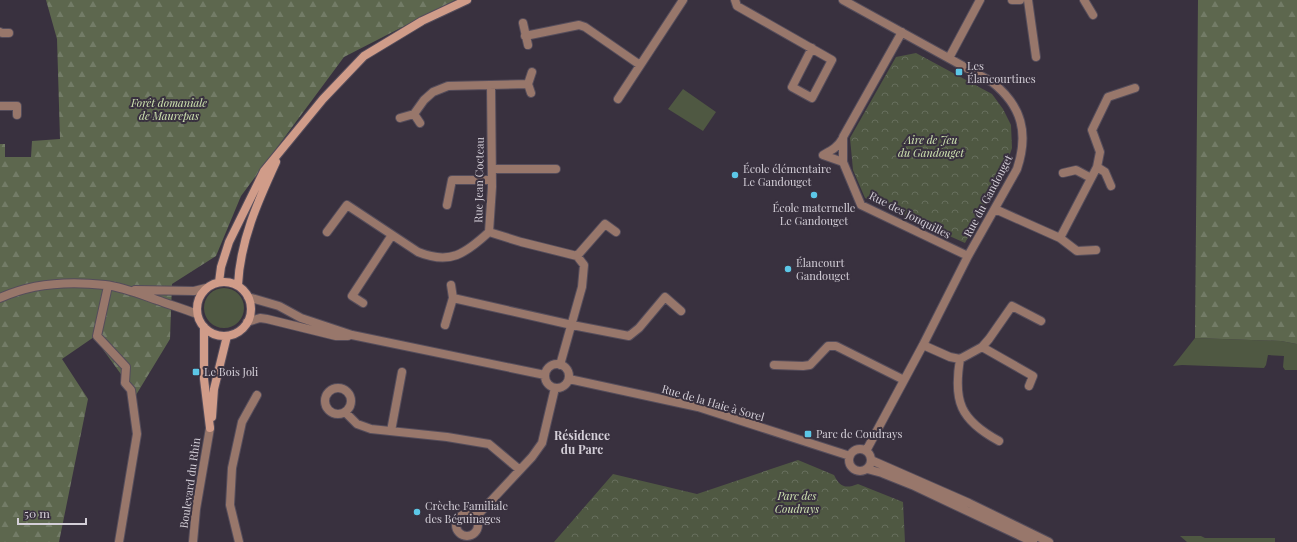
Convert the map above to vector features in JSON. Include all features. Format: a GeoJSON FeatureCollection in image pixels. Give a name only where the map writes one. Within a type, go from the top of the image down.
{"type":"FeatureCollection","features":[{"type":"Feature","properties":{"kind":"street"},"geometry":{"type":"LineString","coordinates":[[219,282],[220,266],[229,242],[264,171],[280,154],[323,99],[364,56],[422,21],[467,0]]}},
{"type":"Feature","properties":{"kind":"street"},"geometry":{"type":"LineString","coordinates":[[618,99],[683,0]]}},
{"type":"Feature","properties":{"kind":"street"},"geometry":{"type":"LineString","coordinates":[[735,0],[737,6],[812,48],[832,60],[812,98],[792,87],[812,48]]}},
{"type":"Feature","properties":{"kind":"street","name":"Rue du Gandouget"},"geometry":{"type":"LineString","coordinates":[[843,0],[992,82],[1003,91],[1010,100],[1021,121],[1023,143],[1017,169],[968,256],[923,345],[866,451]]}},
{"type":"Feature","properties":{"kind":"street"},"geometry":{"type":"LineString","coordinates":[[949,58],[980,0]]}},
{"type":"Feature","properties":{"kind":"street"},"geometry":{"type":"LineString","coordinates":[[1012,0],[1020,0]]}},
{"type":"Feature","properties":{"kind":"street"},"geometry":{"type":"LineString","coordinates":[[1028,0],[1036,57]]}},
{"type":"Feature","properties":{"kind":"street"},"geometry":{"type":"LineString","coordinates":[[1084,0],[1093,15]]}},
{"type":"Feature","properties":{"kind":"street"},"geometry":{"type":"LineString","coordinates":[[523,23],[528,45]]}},
{"type":"Feature","properties":{"kind":"street"},"geometry":{"type":"LineString","coordinates":[[525,36],[579,26],[585,27],[640,65]]}},
{"type":"Feature","properties":{"kind":"street"},"geometry":{"type":"LineString","coordinates":[[0,32],[9,33]]}},
{"type":"Feature","properties":{"kind":"street","name":"Rue des Jonquilles"},"geometry":{"type":"LineString","coordinates":[[842,162],[824,155],[833,150],[843,138],[902,32]]}},
{"type":"Feature","properties":{"kind":"street"},"geometry":{"type":"LineString","coordinates":[[532,72],[528,84],[532,93]]}},
{"type":"Feature","properties":{"kind":"street"},"geometry":{"type":"LineString","coordinates":[[400,118],[414,114],[424,100],[433,92],[448,86],[528,84]]}},
{"type":"Feature","properties":{"kind":"street","name":"Rue Jean Cocteau"},"geometry":{"type":"LineString","coordinates":[[491,85],[492,180],[489,232],[521,242],[578,256]]}},
{"type":"Feature","properties":{"kind":"street"},"geometry":{"type":"LineString","coordinates":[[1060,238],[1097,167],[1100,152],[1092,130],[1108,97],[1134,88]]}},
{"type":"Feature","properties":{"kind":"street"},"geometry":{"type":"LineString","coordinates":[[0,106],[17,106],[17,115]]}},
{"type":"Feature","properties":{"kind":"street"},"geometry":{"type":"LineString","coordinates":[[414,114],[420,123]]}},
{"type":"Feature","properties":{"kind":"street","name":"Rue des Jonquilles"},"geometry":{"type":"LineString","coordinates":[[843,138],[842,162],[861,205],[968,256]]}},
{"type":"Feature","properties":{"kind":"street"},"geometry":{"type":"LineString","coordinates":[[238,285],[239,269],[243,249],[252,215],[280,154]]}},
{"type":"Feature","properties":{"kind":"street"},"geometry":{"type":"LineString","coordinates":[[1097,167],[1105,172],[1111,186]]}},
{"type":"Feature","properties":{"kind":"street"},"geometry":{"type":"LineString","coordinates":[[492,169],[556,169]]}},
{"type":"Feature","properties":{"kind":"street"},"geometry":{"type":"LineString","coordinates":[[1063,173],[1076,170],[1091,178]]}},
{"type":"Feature","properties":{"kind":"street"},"geometry":{"type":"LineString","coordinates":[[447,205],[452,180],[492,180]]}},
{"type":"Feature","properties":{"kind":"street"},"geometry":{"type":"LineString","coordinates":[[327,232],[347,205],[418,252],[430,256],[441,258],[457,256],[474,245],[489,232]]}},
{"type":"Feature","properties":{"kind":"street"},"geometry":{"type":"LineString","coordinates":[[995,209],[1060,238],[1077,251],[1096,250]]}},
{"type":"Feature","properties":{"kind":"street"},"geometry":{"type":"LineString","coordinates":[[560,365],[582,287],[584,265],[578,256],[605,224],[616,232]]}},
{"type":"Feature","properties":{"kind":"street"},"geometry":{"type":"LineString","coordinates":[[363,303],[352,296],[392,234]]}},
{"type":"Feature","properties":{"kind":"street"},"geometry":{"type":"LineString","coordinates":[[127,290],[194,291],[206,288],[219,282],[238,285],[248,296],[251,310],[248,322]]}},
{"type":"Feature","properties":{"kind":"street"},"geometry":{"type":"LineString","coordinates":[[0,298],[44,284],[75,283],[108,286],[127,290],[184,308],[198,314]]}},
{"type":"Feature","properties":{"kind":"street"},"geometry":{"type":"LineString","coordinates":[[445,325],[453,298],[451,285]]}},
{"type":"Feature","properties":{"kind":"street"},"geometry":{"type":"LineString","coordinates":[[108,286],[97,336],[126,367],[125,383],[131,390],[137,434],[119,542]]}},
{"type":"Feature","properties":{"kind":"street"},"geometry":{"type":"LineString","coordinates":[[206,288],[198,300],[198,314],[204,327],[219,335],[227,336],[239,331],[248,322],[260,318],[267,318],[336,336],[352,335]]}},
{"type":"Feature","properties":{"kind":"street"},"geometry":{"type":"LineString","coordinates":[[248,296],[279,306],[301,318],[352,335],[545,374]]}},
{"type":"Feature","properties":{"kind":"street"},"geometry":{"type":"LineString","coordinates":[[453,298],[572,325],[629,336],[639,328],[665,297],[681,311]]}},
{"type":"Feature","properties":{"kind":"street"},"geometry":{"type":"LineString","coordinates":[[923,345],[950,357],[960,359],[982,347],[1012,306],[1041,322]]}},
{"type":"Feature","properties":{"kind":"street","name":"Boulevard du Rhin"},"geometry":{"type":"LineString","coordinates":[[204,327],[204,379],[210,428]]}},
{"type":"Feature","properties":{"kind":"street","name":"Boulevard du Rhin"},"geometry":{"type":"LineString","coordinates":[[193,542],[196,509],[214,411],[214,389],[227,336]]}},
{"type":"Feature","properties":{"kind":"street"},"geometry":{"type":"LineString","coordinates":[[774,365],[810,365],[828,346],[836,346],[904,380]]}},
{"type":"Feature","properties":{"kind":"street"},"geometry":{"type":"LineString","coordinates":[[982,347],[1033,376],[1029,386]]}},
{"type":"Feature","properties":{"kind":"street"},"geometry":{"type":"LineString","coordinates":[[960,359],[956,385],[958,398],[964,412],[976,426],[999,441]]}},
{"type":"Feature","properties":{"kind":"street"},"geometry":{"type":"LineString","coordinates":[[560,365],[563,366],[568,372],[569,379],[568,382],[562,387],[555,388],[548,385],[545,374],[550,366],[560,365]]}},
{"type":"Feature","properties":{"kind":"street"},"geometry":{"type":"LineString","coordinates":[[392,431],[402,372]]}},
{"type":"Feature","properties":{"kind":"street","name":"Rue de la Haie à Sorel"},"geometry":{"type":"LineString","coordinates":[[569,379],[698,407],[850,456]]}},
{"type":"Feature","properties":{"kind":"street"},"geometry":{"type":"LineString","coordinates":[[475,518],[532,457],[542,442],[555,388]]}},
{"type":"Feature","properties":{"kind":"street"},"geometry":{"type":"LineString","coordinates":[[239,542],[230,505],[232,468],[242,422],[257,395]]}},
{"type":"Feature","properties":{"kind":"street"},"geometry":{"type":"LineString","coordinates":[[345,412],[357,424],[371,428],[447,437],[489,444],[520,470]]}},
{"type":"Feature","properties":{"kind":"street"},"geometry":{"type":"LineString","coordinates":[[858,449],[866,451],[868,452],[871,460],[867,469],[860,472],[854,470],[850,466],[850,456],[858,449]]}},
{"type":"Feature","properties":{"kind":"street"},"geometry":{"type":"LineString","coordinates":[[871,460],[970,503],[1049,542]]}},
{"type":"Feature","properties":{"kind":"street"},"geometry":{"type":"LineString","coordinates":[[867,469],[882,473],[918,488],[1033,542]]}},
{"type":"Feature","properties":{"kind":"green space","name":"Forêt domaniale de Maurepas"},"geometry":{"type":"Polygon","coordinates":[[[46,0],[455,0],[344,57],[241,196],[216,256],[172,284],[170,339],[136,395],[94,337],[62,359],[88,399],[59,542],[0,542],[0,144],[5,144],[5,157],[31,157],[32,141],[60,139],[57,39],[46,0]]]}},
{"type":"Feature","properties":{"kind":"green space"},"geometry":{"type":"Polygon","coordinates":[[[1198,0],[1297,0],[1297,344],[1281,341],[1195,338],[1198,0]]]}},
{"type":"Feature","properties":{"kind":"green space","name":"Aire de Jeu du Gandouget"},"geometry":{"type":"Polygon","coordinates":[[[916,53],[992,94],[1003,109],[1011,125],[1012,148],[1006,166],[965,243],[865,198],[853,170],[850,138],[896,57],[916,53]]]}},
{"type":"Feature","properties":{"kind":"green space"},"geometry":{"type":"Polygon","coordinates":[[[683,89],[716,112],[703,131],[668,109],[683,89]]]}},
{"type":"Feature","properties":{"kind":"green space"},"geometry":{"type":"Polygon","coordinates":[[[228,288],[235,291],[241,297],[244,308],[243,316],[235,325],[228,328],[220,328],[213,325],[205,316],[204,304],[207,297],[216,289],[228,288]]]}},
{"type":"Feature","properties":{"kind":"green space"},"geometry":{"type":"Polygon","coordinates":[[[1195,338],[1281,341],[1297,344],[1297,370],[1285,370],[1283,367],[1284,356],[1268,355],[1264,368],[1173,366],[1195,338]]]}},
{"type":"Feature","properties":{"kind":"green space","name":"Parc des Coudrays"},"geometry":{"type":"Polygon","coordinates":[[[798,460],[834,475],[838,482],[843,486],[846,487],[858,484],[903,502],[905,542],[554,542],[613,474],[697,494],[798,460]]]}},
{"type":"Feature","properties":{"kind":"green space"},"geometry":{"type":"Polygon","coordinates":[[[1180,536],[1201,536],[1205,538],[1275,538],[1275,542],[1187,542],[1180,536]]]}},
{"type":"Feature","properties":{"kind":"place","name":"Les Élancourtines"},"geometry":{"type":"Point","coordinates":[959,72]}},
{"type":"Feature","properties":{"kind":"place","name":"École élémentaire Le Gandouget"},"geometry":{"type":"Point","coordinates":[735,175]}},
{"type":"Feature","properties":{"kind":"place","name":"École maternelle Le Gandouget"},"geometry":{"type":"Point","coordinates":[814,195]}},
{"type":"Feature","properties":{"kind":"place","name":"Élancourt Gandouget"},"geometry":{"type":"Point","coordinates":[788,269]}},
{"type":"Feature","properties":{"kind":"place","name":"Le Bois Joli"},"geometry":{"type":"Point","coordinates":[196,372]}},
{"type":"Feature","properties":{"kind":"place","name":"Parc de Coudrays"},"geometry":{"type":"Point","coordinates":[808,434]}},
{"type":"Feature","properties":{"kind":"place","name":"Crèche Familiale des Béguinages"},"geometry":{"type":"Point","coordinates":[417,512]}},
{"type":"Feature","properties":{"kind":"district","name":"Résidence du Parc"},"geometry":{"type":"Point","coordinates":[582,443]}}]}
